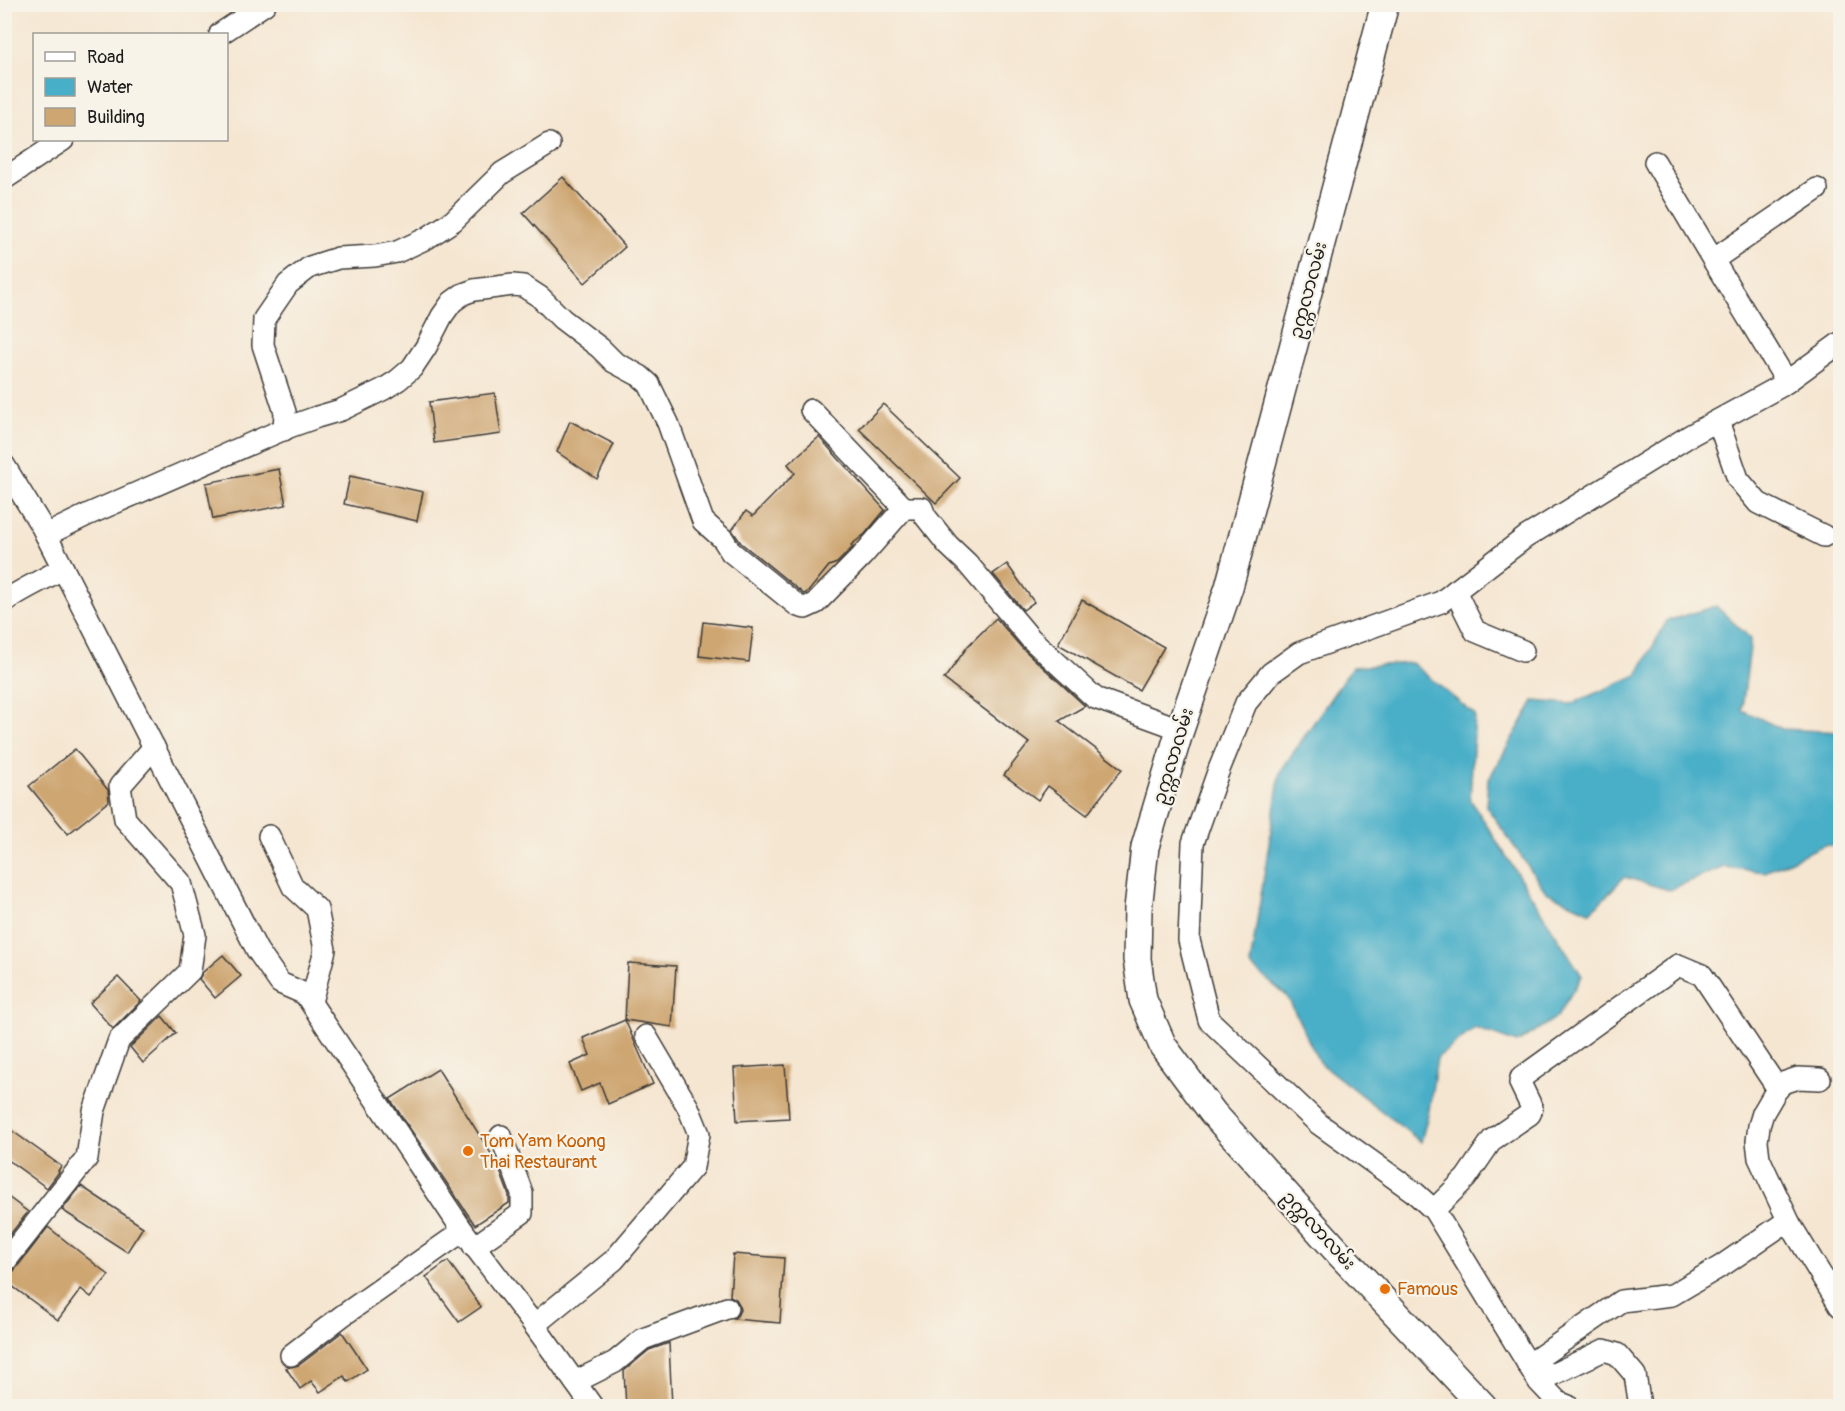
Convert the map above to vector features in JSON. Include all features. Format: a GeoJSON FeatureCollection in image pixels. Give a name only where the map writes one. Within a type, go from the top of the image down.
{"type":"FeatureCollection","features":[{"type":"Feature","properties":{"kind":"main road","name":"ဥက္ကလာလမ်း"},"geometry":{"type":"LineString","coordinates":[[1385,4],[1229,587],[1180,729],[1145,847],[1138,909],[1137,959],[1143,1000],[1163,1046],[1213,1113],[1339,1253],[1483,1407]]}},
{"type":"Feature","properties":{"kind":"street"},"geometry":{"type":"LineString","coordinates":[[222,33],[265,4]]}},
{"type":"Feature","properties":{"kind":"street"},"geometry":{"type":"LineString","coordinates":[[4,179],[61,141]]}},
{"type":"Feature","properties":{"kind":"street"},"geometry":{"type":"LineString","coordinates":[[284,430],[285,412],[263,345],[263,337],[264,319],[288,284],[310,267],[338,258],[398,252],[427,238],[453,221],[502,173],[549,144]]}},
{"type":"Feature","properties":{"kind":"street"},"geometry":{"type":"LineString","coordinates":[[1655,162],[1787,382]]}},
{"type":"Feature","properties":{"kind":"street"},"geometry":{"type":"LineString","coordinates":[[1713,260],[1817,189]]}},
{"type":"Feature","properties":{"kind":"street"},"geometry":{"type":"LineString","coordinates":[[46,535],[89,513],[284,430],[341,410],[384,389],[412,368],[452,302],[474,290],[513,285],[523,286],[540,297],[562,319],[600,348],[614,362],[640,376],[649,384],[668,423],[703,521],[723,539],[731,552],[798,606],[805,608],[824,596],[904,508]]}},
{"type":"Feature","properties":{"kind":"street"},"geometry":{"type":"LineString","coordinates":[[1563,1404],[1539,1382],[1434,1210],[1414,1192],[1319,1124],[1209,1020],[1189,939],[1193,843],[1246,703],[1271,673],[1299,653],[1441,602],[1526,537],[1691,435],[1787,382],[1840,343]]}},
{"type":"Feature","properties":{"kind":"street"},"geometry":{"type":"LineString","coordinates":[[811,410],[904,508],[922,508],[925,516],[948,545],[968,563],[1030,639],[1095,698],[1180,729]]}},
{"type":"Feature","properties":{"kind":"street"},"geometry":{"type":"LineString","coordinates":[[1718,421],[1738,479],[1758,503],[1824,536]]}},
{"type":"Feature","properties":{"kind":"street"},"geometry":{"type":"LineString","coordinates":[[5,466],[46,535],[257,950],[280,983],[305,994],[311,1002],[468,1239],[534,1325],[592,1407]]}},
{"type":"Feature","properties":{"kind":"street"},"geometry":{"type":"LineString","coordinates":[[4,602],[22,589],[48,578],[63,568]]}},
{"type":"Feature","properties":{"kind":"street"},"geometry":{"type":"LineString","coordinates":[[1455,591],[1474,632],[1523,651]]}},
{"type":"Feature","properties":{"kind":"street"},"geometry":{"type":"LineString","coordinates":[[4,1263],[87,1158],[94,1111],[119,1040],[190,971],[195,935],[181,883],[125,819],[120,786],[154,747]]}},
{"type":"Feature","properties":{"kind":"street"},"geometry":{"type":"LineString","coordinates":[[269,836],[293,887],[316,909],[325,950],[311,1002]]}},
{"type":"Feature","properties":{"kind":"street"},"geometry":{"type":"LineString","coordinates":[[1434,1210],[1466,1178],[1492,1140],[1530,1114],[1532,1108],[1520,1083],[1521,1078],[1678,965],[1702,975],[1778,1089]]}},
{"type":"Feature","properties":{"kind":"street"},"geometry":{"type":"LineString","coordinates":[[534,1325],[614,1260],[693,1167],[699,1134],[688,1107],[646,1036]]}},
{"type":"Feature","properties":{"kind":"street"},"geometry":{"type":"LineString","coordinates":[[1820,1078],[1798,1078],[1780,1084],[1763,1113],[1757,1141],[1759,1158],[1790,1224],[1838,1296]]}},
{"type":"Feature","properties":{"kind":"street"},"geometry":{"type":"LineString","coordinates":[[291,1355],[342,1316],[468,1239],[522,1213],[522,1193],[501,1136]]}},
{"type":"Feature","properties":{"kind":"street"},"geometry":{"type":"LineString","coordinates":[[1531,1368],[1621,1301],[1672,1294],[1723,1265],[1780,1226],[1790,1224]]}},
{"type":"Feature","properties":{"kind":"street"},"geometry":{"type":"LineString","coordinates":[[575,1382],[615,1362],[643,1339],[727,1308]]}},
{"type":"Feature","properties":{"kind":"street"},"geometry":{"type":"LineString","coordinates":[[1531,1368],[1554,1374],[1604,1350],[1617,1353],[1635,1375],[1640,1407]]}},
{"type":"Feature","properties":{"kind":"street"},"geometry":{"type":"LineString","coordinates":[[1554,1374],[1563,1404]]}},
{"type":"Feature","properties":{"kind":"water"},"geometry":{"type":"Polygon","coordinates":[[[1716,606],[1751,639],[1742,710],[1782,729],[1840,732],[1840,846],[1824,845],[1765,872],[1724,867],[1669,890],[1624,877],[1591,912],[1546,892],[1486,806],[1488,780],[1534,701],[1571,704],[1637,675],[1667,621],[1716,606]]]}},
{"type":"Feature","properties":{"kind":"water"},"geometry":{"type":"Polygon","coordinates":[[[1412,663],[1475,715],[1470,799],[1582,976],[1557,1017],[1517,1043],[1475,1028],[1437,1058],[1429,1110],[1421,1142],[1319,1062],[1287,996],[1250,966],[1280,772],[1352,667],[1412,663]]]}},
{"type":"Feature","properties":{"kind":"building"},"geometry":{"type":"Polygon","coordinates":[[[563,177],[625,247],[585,283],[523,213],[563,177]]]}},
{"type":"Feature","properties":{"kind":"building"},"geometry":{"type":"Polygon","coordinates":[[[495,393],[501,434],[434,443],[429,402],[495,393]]]}},
{"type":"Feature","properties":{"kind":"building"},"geometry":{"type":"Polygon","coordinates":[[[883,404],[960,478],[936,503],[859,429],[883,404]]]}},
{"type":"Feature","properties":{"kind":"building"},"geometry":{"type":"Polygon","coordinates":[[[570,421],[614,444],[597,479],[557,452],[570,421]]]}},
{"type":"Feature","properties":{"kind":"building"},"geometry":{"type":"Polygon","coordinates":[[[819,437],[885,510],[865,534],[851,545],[853,547],[837,563],[829,566],[804,594],[741,543],[732,530],[746,511],[753,516],[795,473],[788,464],[819,437]]]}},
{"type":"Feature","properties":{"kind":"building"},"geometry":{"type":"Polygon","coordinates":[[[279,469],[286,505],[213,519],[206,483],[279,469]]]}},
{"type":"Feature","properties":{"kind":"building"},"geometry":{"type":"Polygon","coordinates":[[[350,476],[423,492],[417,521],[344,504],[350,476]]]}},
{"type":"Feature","properties":{"kind":"building"},"geometry":{"type":"Polygon","coordinates":[[[1007,564],[1034,602],[1023,610],[993,574],[1007,564]]]}},
{"type":"Feature","properties":{"kind":"building"},"geometry":{"type":"Polygon","coordinates":[[[1082,600],[1164,647],[1139,690],[1058,644],[1082,600]]]}},
{"type":"Feature","properties":{"kind":"building"},"geometry":{"type":"Polygon","coordinates":[[[996,618],[1021,647],[1085,706],[1059,721],[1122,769],[1087,815],[1048,786],[1038,800],[1004,775],[1029,743],[944,679],[968,646],[996,618]]]}},
{"type":"Feature","properties":{"kind":"building"},"geometry":{"type":"Polygon","coordinates":[[[703,622],[753,628],[749,662],[699,656],[703,622]]]}},
{"type":"Feature","properties":{"kind":"building"},"geometry":{"type":"Polygon","coordinates":[[[75,749],[108,790],[109,801],[68,834],[29,786],[75,749]]]}},
{"type":"Feature","properties":{"kind":"building"},"geometry":{"type":"Polygon","coordinates":[[[223,955],[241,976],[215,998],[199,979],[203,972],[223,955]]]}},
{"type":"Feature","properties":{"kind":"building"},"geometry":{"type":"Polygon","coordinates":[[[628,963],[676,966],[672,1027],[625,1020],[628,963]]]}},
{"type":"Feature","properties":{"kind":"building"},"geometry":{"type":"Polygon","coordinates":[[[118,977],[141,1001],[113,1029],[90,1003],[118,977]]]}},
{"type":"Feature","properties":{"kind":"building"},"geometry":{"type":"Polygon","coordinates":[[[162,1016],[176,1033],[143,1063],[130,1047],[162,1016]]]}},
{"type":"Feature","properties":{"kind":"building"},"geometry":{"type":"Polygon","coordinates":[[[625,1020],[653,1084],[608,1104],[600,1083],[581,1091],[570,1064],[590,1055],[583,1038],[625,1020]]]}},
{"type":"Feature","properties":{"kind":"building"},"geometry":{"type":"Polygon","coordinates":[[[785,1065],[789,1118],[737,1121],[734,1068],[785,1065]]]}},
{"type":"Feature","properties":{"kind":"building"},"geometry":{"type":"Polygon","coordinates":[[[438,1069],[497,1163],[509,1195],[509,1203],[475,1225],[390,1099],[438,1069]]]}},
{"type":"Feature","properties":{"kind":"building"},"geometry":{"type":"Polygon","coordinates":[[[4,1125],[61,1166],[47,1188],[4,1157],[4,1125]]]}},
{"type":"Feature","properties":{"kind":"building"},"geometry":{"type":"Polygon","coordinates":[[[81,1186],[143,1227],[127,1252],[62,1210],[81,1186]]]}},
{"type":"Feature","properties":{"kind":"building"},"geometry":{"type":"Polygon","coordinates":[[[4,1194],[28,1212],[4,1242],[4,1194]]]}},
{"type":"Feature","properties":{"kind":"building"},"geometry":{"type":"Polygon","coordinates":[[[48,1227],[109,1275],[91,1297],[81,1289],[58,1320],[4,1280],[4,1275],[14,1271],[48,1227]]]}},
{"type":"Feature","properties":{"kind":"building"},"geometry":{"type":"Polygon","coordinates":[[[733,1254],[784,1258],[780,1323],[733,1319],[740,1310],[736,1299],[730,1296],[733,1254]]]}},
{"type":"Feature","properties":{"kind":"building"},"geometry":{"type":"Polygon","coordinates":[[[448,1261],[481,1307],[459,1322],[426,1277],[448,1261]]]}},
{"type":"Feature","properties":{"kind":"building"},"geometry":{"type":"Polygon","coordinates":[[[342,1332],[367,1369],[348,1382],[344,1376],[320,1392],[311,1381],[300,1389],[286,1368],[299,1365],[342,1332]]]}},
{"type":"Feature","properties":{"kind":"building"},"geometry":{"type":"Polygon","coordinates":[[[669,1343],[672,1407],[626,1407],[624,1371],[649,1350],[669,1343]]]}},
{"type":"Feature","properties":{"kind":"place","name":"Tom Yam Koong Thai Restaurant"},"geometry":{"type":"Point","coordinates":[468,1151]}},
{"type":"Feature","properties":{"kind":"place","name":"Famous"},"geometry":{"type":"Point","coordinates":[1385,1289]}}]}
